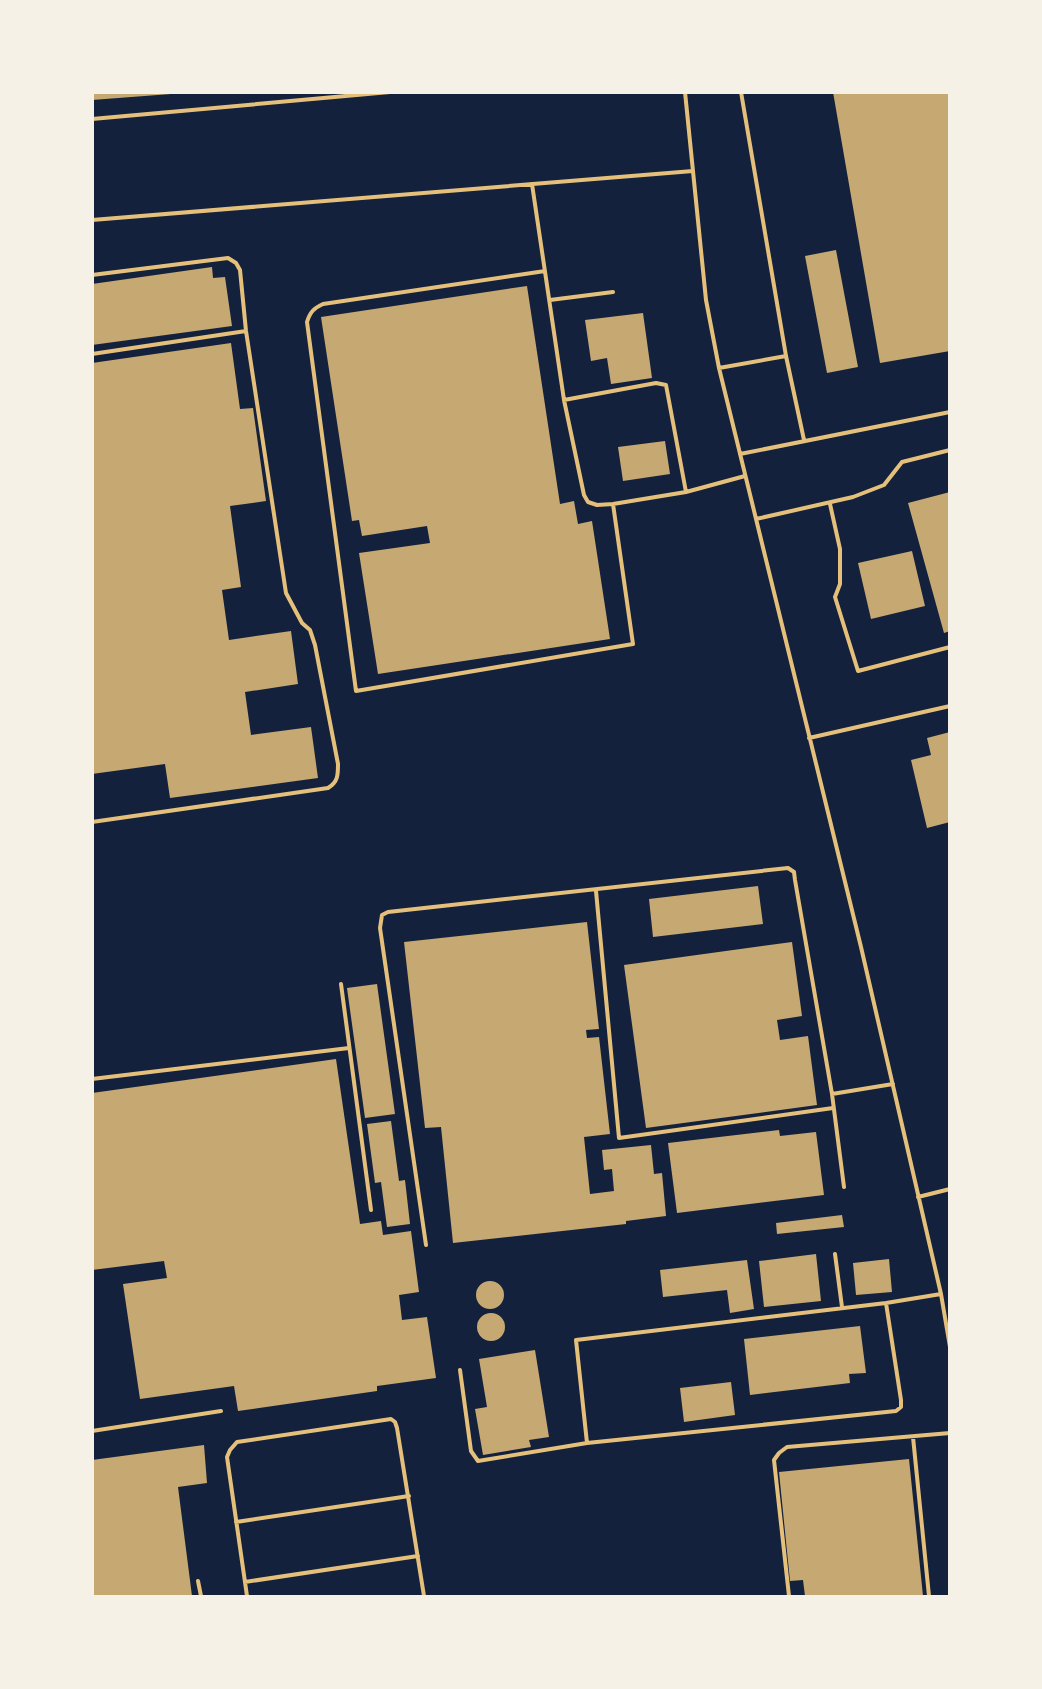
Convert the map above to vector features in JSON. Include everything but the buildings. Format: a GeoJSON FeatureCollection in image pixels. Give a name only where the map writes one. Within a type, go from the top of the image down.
{"type":"FeatureCollection","features":[{"type":"Feature","properties":{"kind":"lane"},"geometry":{"type":"LineString","coordinates":[[92,119],[390,92]]}},
{"type":"Feature","properties":{"kind":"lane"},"geometry":{"type":"LineString","coordinates":[[685,92],[706,300],[719,368],[893,1084],[941,1294],[950,1347]]}},
{"type":"Feature","properties":{"kind":"lane"},"geometry":{"type":"LineString","coordinates":[[741,92],[786,356],[804,440]]}},
{"type":"Feature","properties":{"kind":"lane"},"geometry":{"type":"LineString","coordinates":[[92,220],[693,172]]}},
{"type":"Feature","properties":{"kind":"lane"},"geometry":{"type":"LineString","coordinates":[[532,184],[564,400],[584,495],[588,502],[597,505],[613,504],[686,492],[745,476]]}},
{"type":"Feature","properties":{"kind":"lane"},"geometry":{"type":"LineString","coordinates":[[92,275],[228,258],[236,263],[240,270],[246,331],[286,593],[302,623],[310,630],[315,645],[338,764],[338,776],[334,785],[328,788],[92,822]]}},
{"type":"Feature","properties":{"kind":"lane"},"geometry":{"type":"LineString","coordinates":[[545,271],[323,304],[310,313],[308,322],[356,691],[633,644],[613,504]]}},
{"type":"Feature","properties":{"kind":"lane"},"geometry":{"type":"LineString","coordinates":[[550,300],[613,292]]}},
{"type":"Feature","properties":{"kind":"lane"},"geometry":{"type":"LineString","coordinates":[[92,354],[246,331]]}},
{"type":"Feature","properties":{"kind":"lane"},"geometry":{"type":"LineString","coordinates":[[719,368],[786,356]]}},
{"type":"Feature","properties":{"kind":"lane"},"geometry":{"type":"LineString","coordinates":[[564,400],[656,383],[666,385],[686,492]]}},
{"type":"Feature","properties":{"kind":"lane"},"geometry":{"type":"LineString","coordinates":[[740,454],[950,412]]}},
{"type":"Feature","properties":{"kind":"lane"},"geometry":{"type":"LineString","coordinates":[[756,519],[830,504],[884,485],[902,462],[950,450]]}},
{"type":"Feature","properties":{"kind":"lane"},"geometry":{"type":"LineString","coordinates":[[830,504],[840,549],[840,584],[835,597],[858,671],[950,647]]}},
{"type":"Feature","properties":{"kind":"lane"},"geometry":{"type":"LineString","coordinates":[[809,738],[950,706]]}},
{"type":"Feature","properties":{"kind":"lane"},"geometry":{"type":"LineString","coordinates":[[426,1245],[380,928],[382,915],[388,912],[596,891],[788,868],[794,872],[832,1094],[844,1187]]}},
{"type":"Feature","properties":{"kind":"lane"},"geometry":{"type":"LineString","coordinates":[[596,891],[619,1138],[833,1108]]}},
{"type":"Feature","properties":{"kind":"lane"},"geometry":{"type":"LineString","coordinates":[[341,984],[348,1048],[372,1210]]}},
{"type":"Feature","properties":{"kind":"lane"},"geometry":{"type":"LineString","coordinates":[[92,1079],[348,1048]]}},
{"type":"Feature","properties":{"kind":"lane"},"geometry":{"type":"LineString","coordinates":[[832,1094],[893,1084]]}},
{"type":"Feature","properties":{"kind":"lane"},"geometry":{"type":"LineString","coordinates":[[918,1197],[950,1190]]}},
{"type":"Feature","properties":{"kind":"lane"},"geometry":{"type":"LineString","coordinates":[[835,1254],[842,1307]]}},
{"type":"Feature","properties":{"kind":"lane"},"geometry":{"type":"LineString","coordinates":[[587,1443],[576,1340],[886,1303],[941,1294]]}},
{"type":"Feature","properties":{"kind":"lane"},"geometry":{"type":"LineString","coordinates":[[460,1370],[471,1451],[474,1458],[478,1461],[587,1443],[896,1411],[901,1407],[901,1400],[886,1303]]}},
{"type":"Feature","properties":{"kind":"lane"},"geometry":{"type":"LineString","coordinates":[[92,1431],[221,1411]]}},
{"type":"Feature","properties":{"kind":"lane"},"geometry":{"type":"LineString","coordinates":[[247,1596],[228,1457],[230,1450],[237,1442],[391,1419],[398,1428],[424,1596]]}},
{"type":"Feature","properties":{"kind":"lane"},"geometry":{"type":"LineString","coordinates":[[789,1596],[774,1460],[778,1453],[787,1447],[950,1433]]}},
{"type":"Feature","properties":{"kind":"lane"},"geometry":{"type":"LineString","coordinates":[[913,1437],[929,1596]]}},
{"type":"Feature","properties":{"kind":"lane"},"geometry":{"type":"LineString","coordinates":[[236,1522],[410,1496]]}},
{"type":"Feature","properties":{"kind":"lane"},"geometry":{"type":"LineString","coordinates":[[245,1582],[418,1556]]}},
{"type":"Feature","properties":{"kind":"lane"},"geometry":{"type":"LineString","coordinates":[[198,1580],[201,1596]]}}]}
